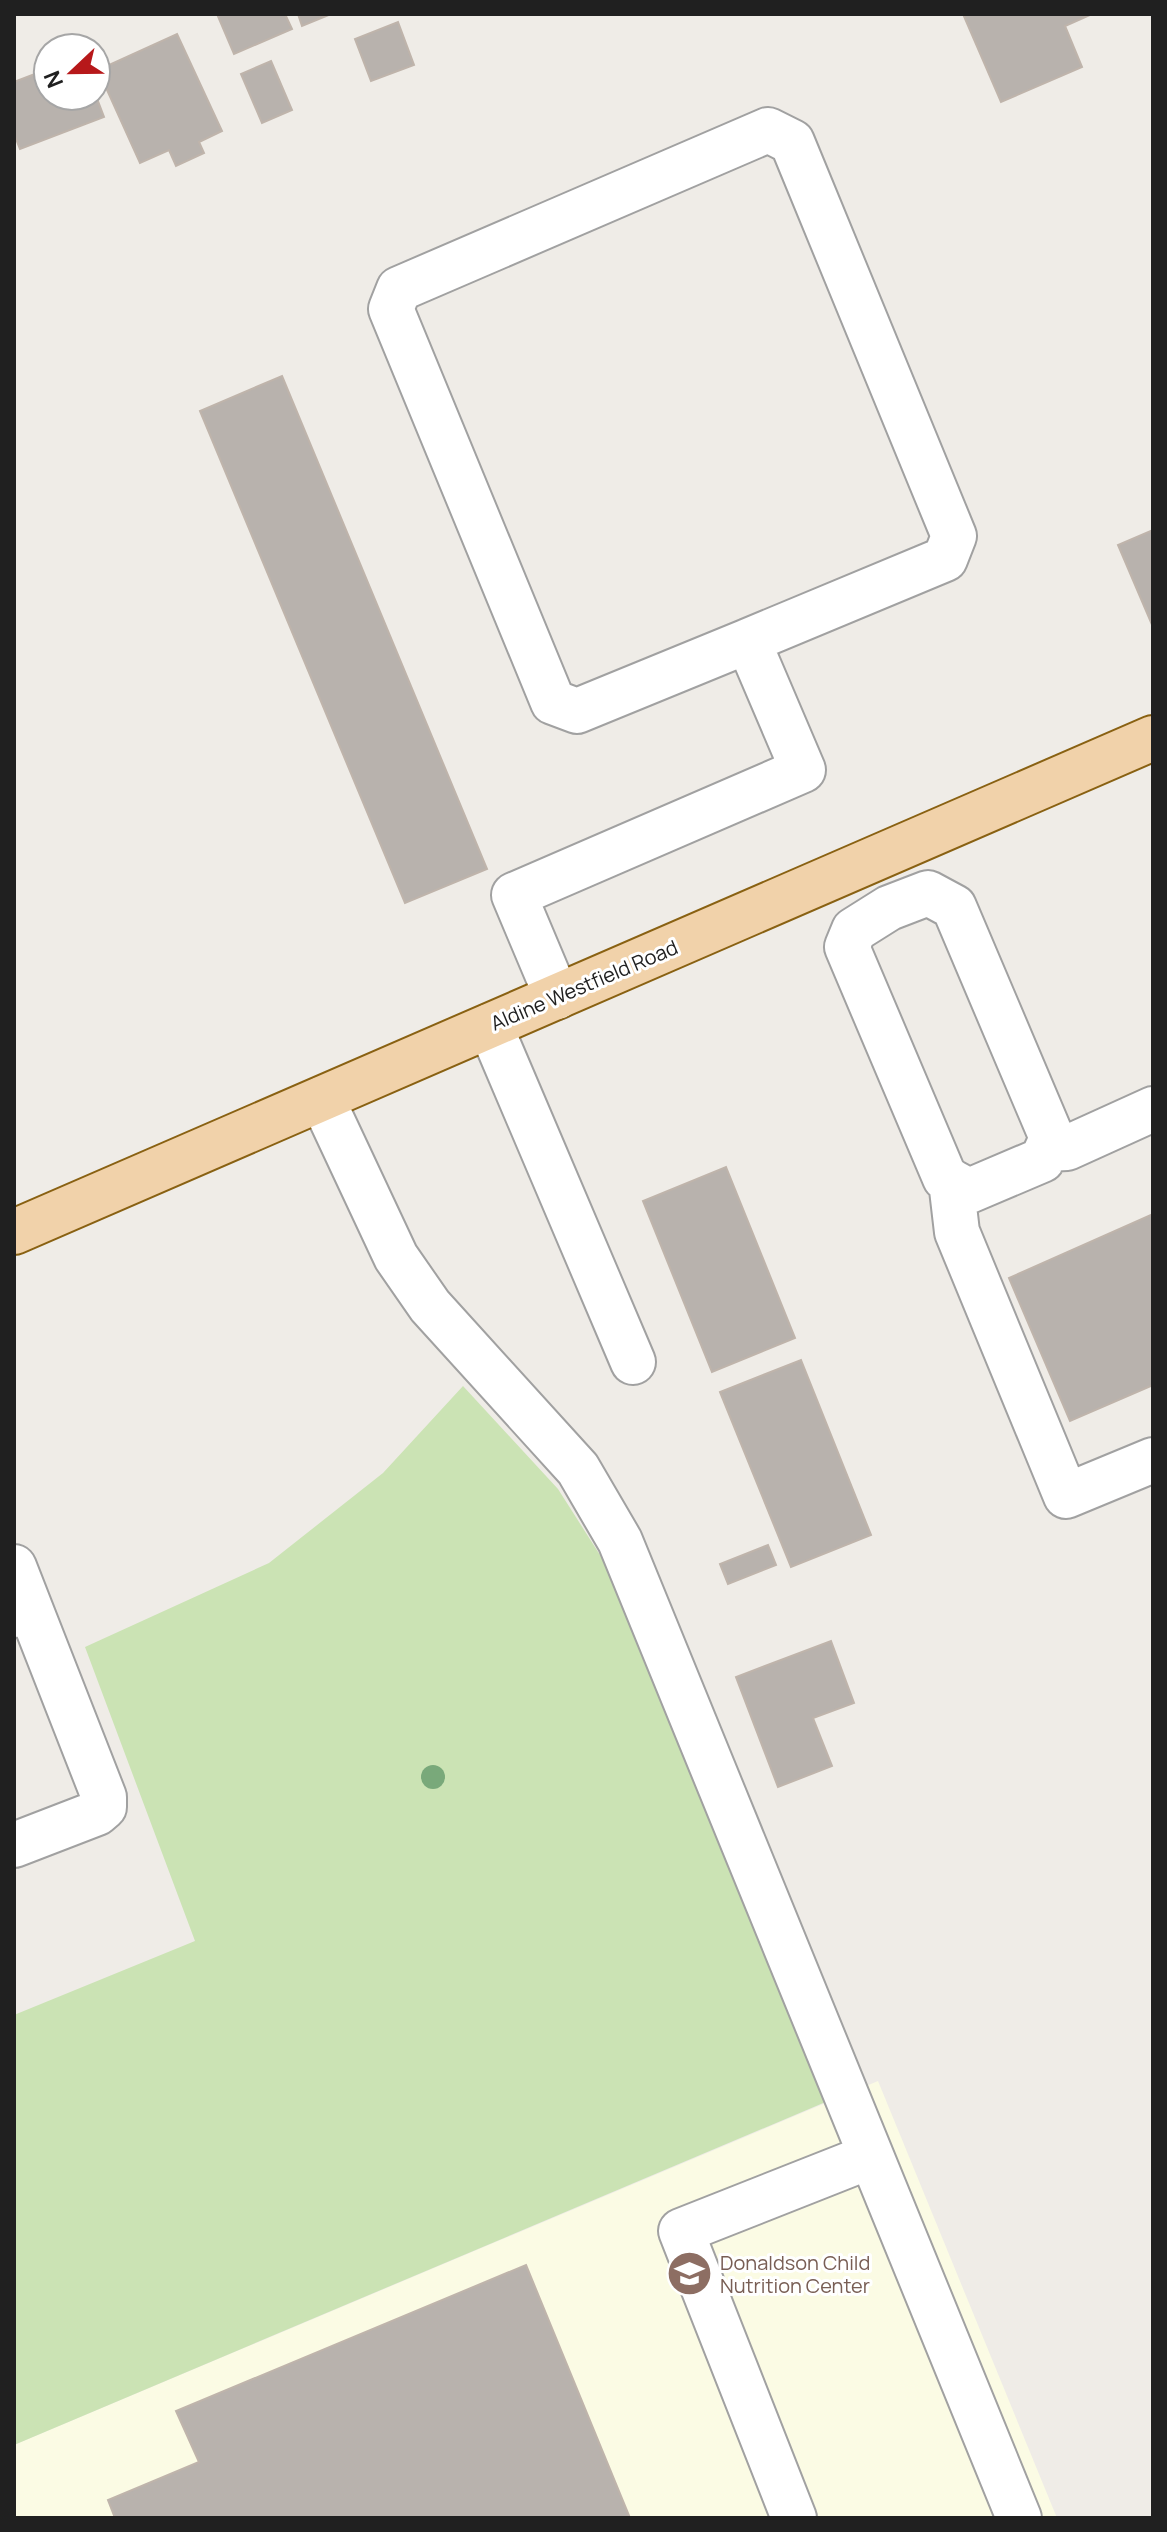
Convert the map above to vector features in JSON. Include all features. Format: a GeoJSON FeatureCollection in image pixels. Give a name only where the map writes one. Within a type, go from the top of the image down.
{"type":"FeatureCollection","features":[{"type":"Feature","properties":{"kind":"main road","name":"Aldine Westfield Road"},"geometry":{"type":"LineString","coordinates":[[14,1232],[1153,738]]}},
{"type":"Feature","properties":{"kind":"lane"},"geometry":{"type":"LineString","coordinates":[[768,130],[792,142],[954,536],[945,559],[748,641],[577,711],[553,702],[391,309],[399,289],[768,130]]}},
{"type":"Feature","properties":{"kind":"lane"},"geometry":{"type":"LineString","coordinates":[[557,997],[514,895],[803,770],[748,641]]}},
{"type":"Feature","properties":{"kind":"lane"},"geometry":{"type":"LineString","coordinates":[[867,862],[889,908]]}},
{"type":"Feature","properties":{"kind":"lane"},"geometry":{"type":"LineString","coordinates":[[928,893],[954,907],[1052,1138],[1047,1149],[1042,1160],[969,1191],[945,1178],[847,947],[854,930],[889,908],[928,893]]}},
{"type":"Feature","properties":{"kind":"lane"},"geometry":{"type":"LineString","coordinates":[[490,1026],[633,1362]]}},
{"type":"Feature","properties":{"kind":"lane"},"geometry":{"type":"LineString","coordinates":[[322,1099],[396,1257],[430,1306],[578,1469],[620,1541],[1019,2518]]}},
{"type":"Feature","properties":{"kind":"lane"},"geometry":{"type":"LineString","coordinates":[[1047,1149],[1067,1148],[1153,1109]]}},
{"type":"Feature","properties":{"kind":"lane"},"geometry":{"type":"LineString","coordinates":[[951,1181],[957,1232],[1066,1496],[1153,1460]]}},
{"type":"Feature","properties":{"kind":"lane"},"geometry":{"type":"LineString","coordinates":[[14,1567],[22,1612],[104,1797],[104,1807],[97,1813],[14,1845]]}},
{"type":"Feature","properties":{"kind":"lane"},"geometry":{"type":"LineString","coordinates":[[794,2518],[681,2231],[871,2156]]}},
{"type":"Feature","properties":{"kind":"shaded area","name":"Donaldson Child Nutrition Center"},"geometry":{"type":"Polygon","coordinates":[[[878,2081],[1057,2518],[14,2518],[14,2445],[878,2081]]]}},
{"type":"Feature","properties":{"kind":"green space"},"geometry":{"type":"Polygon","coordinates":[[[463,1386],[558,1489],[607,1566],[828,2101],[14,2445],[14,2015],[195,1941],[85,1647],[269,1563],[383,1473],[463,1386]]]}},
{"type":"Feature","properties":{"kind":"building"},"geometry":{"type":"Polygon","coordinates":[[[217,14],[285,14],[292,29],[234,54],[217,14]]]}},
{"type":"Feature","properties":{"kind":"building"},"geometry":{"type":"Polygon","coordinates":[[[298,14],[331,14],[302,26],[298,14]]]}},
{"type":"Feature","properties":{"kind":"building"},"geometry":{"type":"Polygon","coordinates":[[[963,14],[1092,14],[1065,26],[1082,67],[1001,102],[963,14]]]}},
{"type":"Feature","properties":{"kind":"building"},"geometry":{"type":"Polygon","coordinates":[[[398,22],[414,65],[371,81],[355,39],[398,22]]]}},
{"type":"Feature","properties":{"kind":"building"},"geometry":{"type":"Polygon","coordinates":[[[177,34],[222,131],[199,142],[204,153],[176,166],[169,150],[140,163],[112,101],[112,64],[177,34]]]}},
{"type":"Feature","properties":{"kind":"building"},"geometry":{"type":"Polygon","coordinates":[[[271,61],[292,110],[262,123],[241,74],[271,61]]]}},
{"type":"Feature","properties":{"kind":"building"},"geometry":{"type":"Polygon","coordinates":[[[32,75],[32,112],[102,112],[104,117],[20,149],[14,134],[14,82],[32,75]]]}},
{"type":"Feature","properties":{"kind":"building"},"geometry":{"type":"Polygon","coordinates":[[[282,376],[487,869],[405,903],[200,411],[282,376]]]}},
{"type":"Feature","properties":{"kind":"building"},"geometry":{"type":"Polygon","coordinates":[[[1153,530],[1153,627],[1118,545],[1153,530]]]}},
{"type":"Feature","properties":{"kind":"building"},"geometry":{"type":"Polygon","coordinates":[[[726,1167],[795,1338],[712,1372],[643,1201],[726,1167]]]}},
{"type":"Feature","properties":{"kind":"building"},"geometry":{"type":"Polygon","coordinates":[[[1153,1214],[1153,1385],[1070,1421],[1009,1278],[1153,1214]]]}},
{"type":"Feature","properties":{"kind":"building"},"geometry":{"type":"Polygon","coordinates":[[[801,1360],[871,1535],[791,1567],[720,1392],[801,1360]]]}},
{"type":"Feature","properties":{"kind":"building"},"geometry":{"type":"Polygon","coordinates":[[[768,1545],[776,1565],[728,1584],[720,1564],[768,1545]]]}},
{"type":"Feature","properties":{"kind":"building"},"geometry":{"type":"Polygon","coordinates":[[[831,1641],[854,1703],[813,1718],[832,1766],[778,1787],[736,1677],[831,1641]]]}},
{"type":"Feature","properties":{"kind":"building"},"geometry":{"type":"Polygon","coordinates":[[[526,2265],[630,2518],[115,2518],[108,2500],[199,2462],[176,2411],[526,2265]]]}},
{"type":"Feature","properties":{"kind":"place","name":"Donaldson Child Nutrition Center"},"geometry":{"type":"Point","coordinates":[689,2273]}}]}
